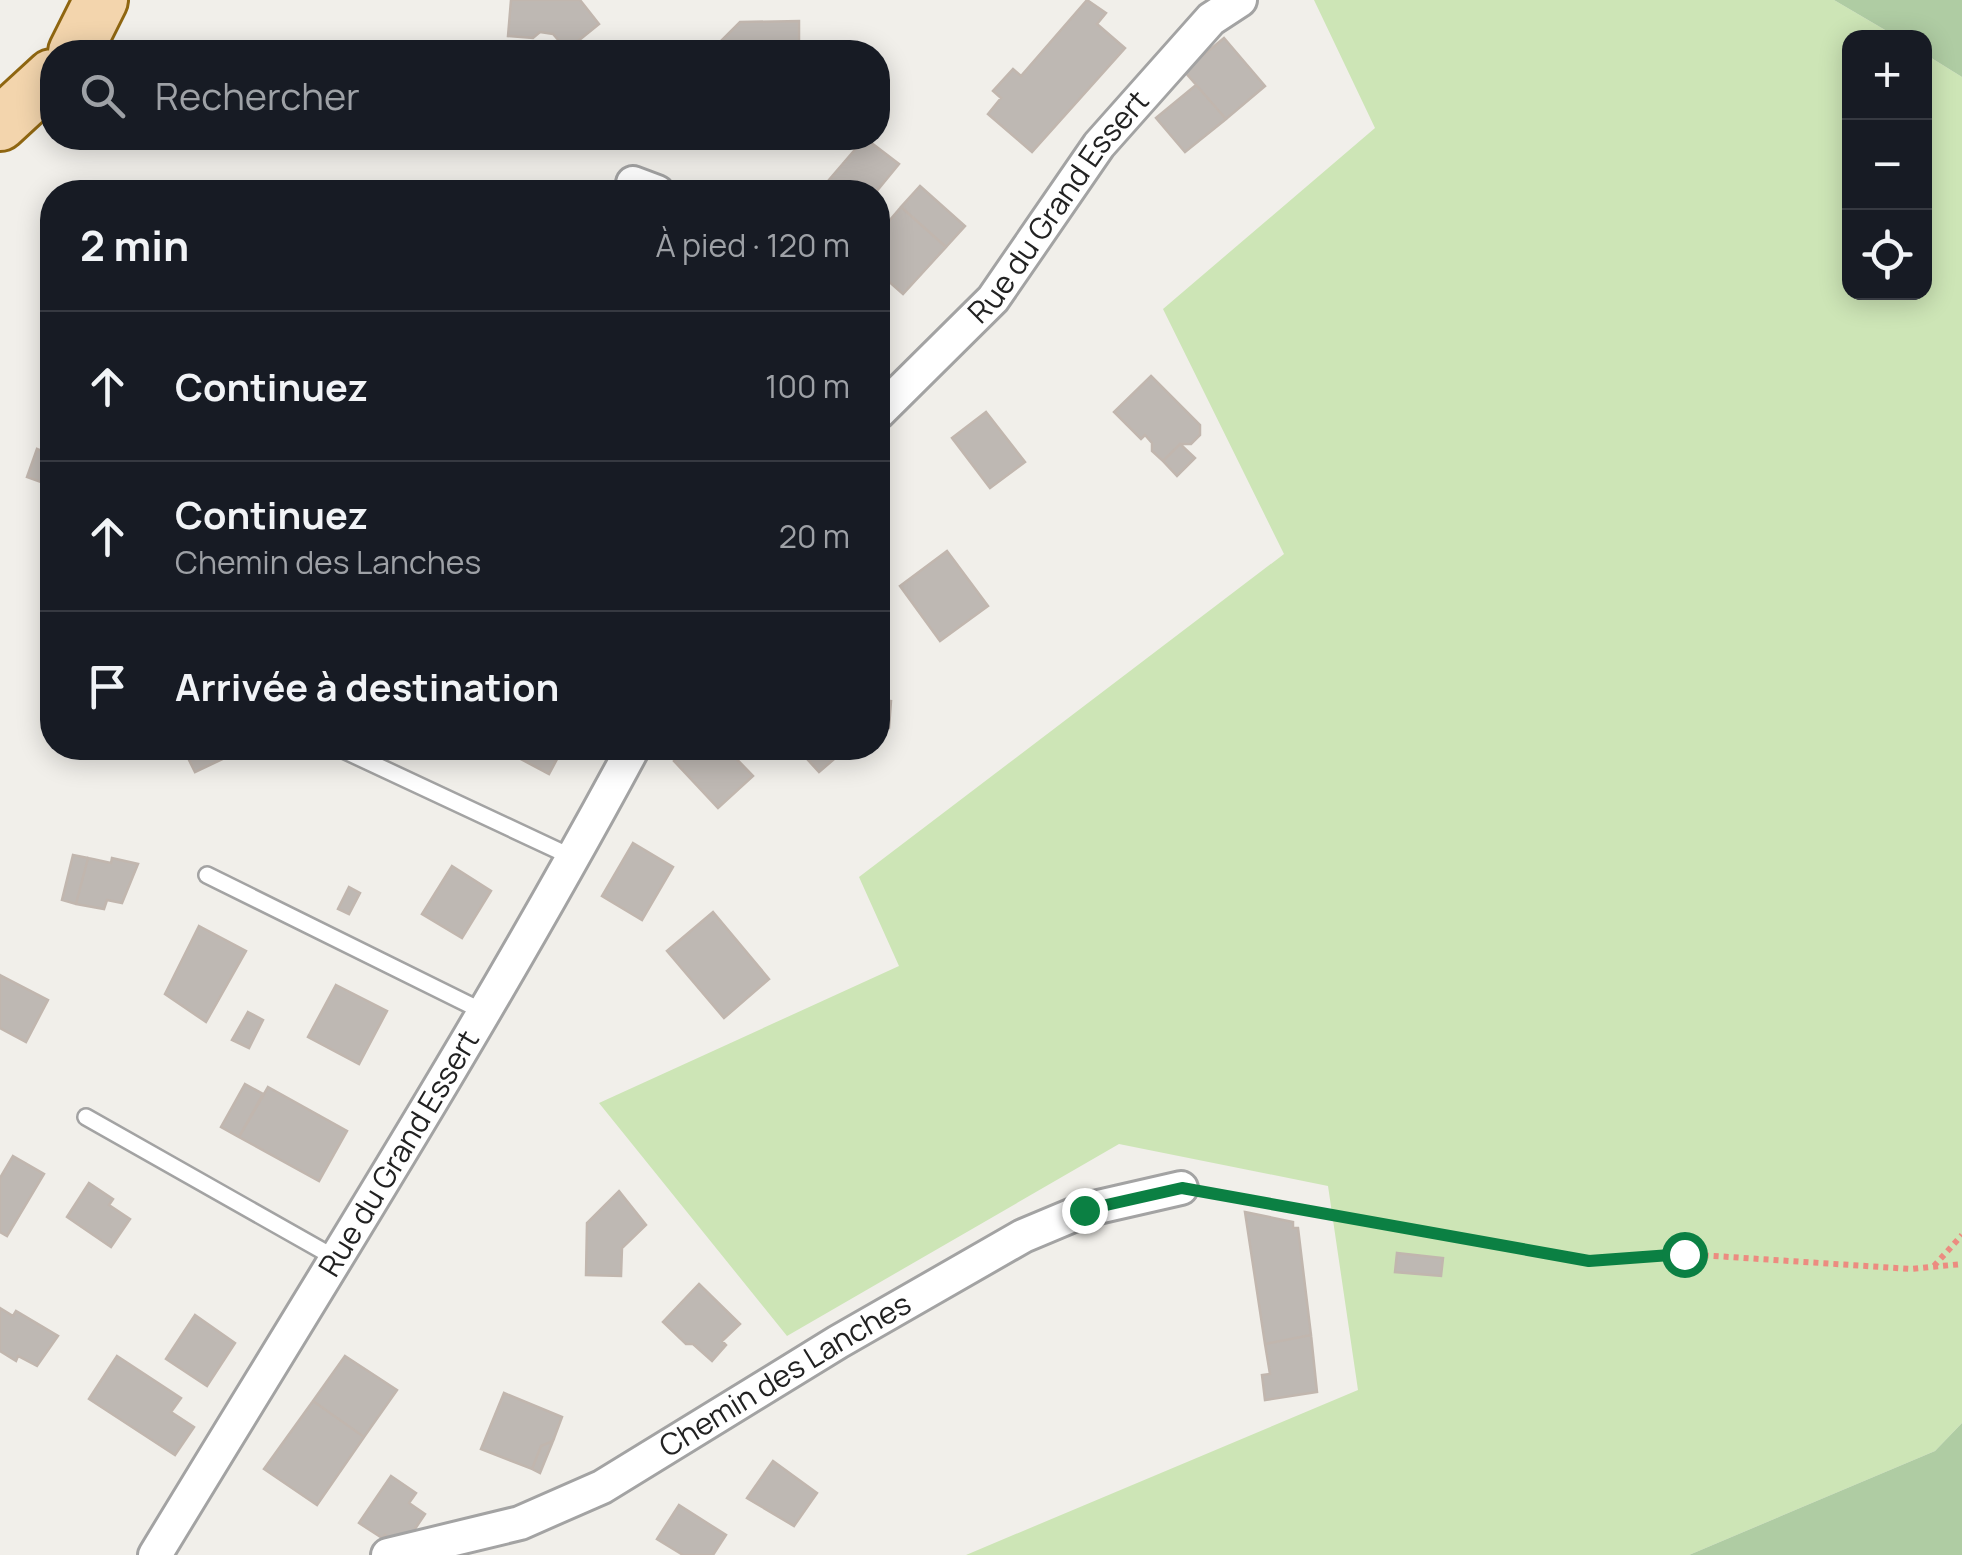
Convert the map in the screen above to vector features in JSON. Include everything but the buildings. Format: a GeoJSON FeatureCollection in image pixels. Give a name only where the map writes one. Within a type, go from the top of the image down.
{"type":"FeatureCollection","features":[{"type":"Feature","properties":{"kind":"main road"},"geometry":{"type":"LineString","coordinates":[[81,40],[101,0]]}},
{"type":"Feature","properties":{"kind":"main road"},"geometry":{"type":"LineString","coordinates":[[0,124],[40,87]]}},
{"type":"Feature","properties":{"kind":"street","name":"Rue du Grand Essert"},"geometry":{"type":"LineString","coordinates":[[890,390],[993,299],[1099,146],[1225,3]]}},
{"type":"Feature","properties":{"kind":"street","name":"Rue du Grand Essert"},"geometry":{"type":"LineString","coordinates":[[154,1555],[337,1259],[574,858],[627,760]]}},
{"type":"Feature","properties":{"kind":"street","name":"Chemin des Lanches"},"geometry":{"type":"LineString","coordinates":[[388,1555],[440,1549],[520,1522],[602,1487],[838,1342],[1023,1236],[1084,1210],[1182,1188]]}},
{"type":"Feature","properties":{"kind":"lane"},"geometry":{"type":"LineString","coordinates":[[365,760],[574,858]]}},
{"type":"Feature","properties":{"kind":"lane"},"geometry":{"type":"LineString","coordinates":[[207,876],[484,1012]]}},
{"type":"Feature","properties":{"kind":"lane"},"geometry":{"type":"LineString","coordinates":[[86,1117],[337,1259]]}},
{"type":"Feature","properties":{"kind":"path"},"geometry":{"type":"LineString","coordinates":[[1182,1188],[1589,1261],[1684,1254],[1911,1269],[1962,1264]]}},
{"type":"Feature","properties":{"kind":"path"},"geometry":{"type":"LineString","coordinates":[[1933,1267],[1962,1235]]}},
{"type":"Feature","properties":{"kind":"green space"},"geometry":{"type":"Polygon","coordinates":[[[1314,0],[1834,0],[1885,30],[1842,30],[1842,300],[1932,300],[1932,58],[1962,77],[1962,1423],[1935,1451],[1689,1555],[966,1555],[1358,1390],[1328,1186],[1119,1144],[787,1336],[599,1103],[899,966],[859,877],[1284,554],[1163,309],[1375,128],[1314,0]]]}},
{"type":"Feature","properties":{"kind":"green space"},"geometry":{"type":"Polygon","coordinates":[[[1834,0],[1962,0],[1962,77],[1932,58],[1932,30],[1885,30],[1834,0]]]}},
{"type":"Feature","properties":{"kind":"green space"},"geometry":{"type":"Polygon","coordinates":[[[1962,1423],[1962,1555],[1689,1555],[1935,1451],[1962,1423]]]}},
{"type":"Feature","properties":{"kind":"route"},"geometry":{"type":"LineString","coordinates":[[1084,1210],[1182,1188],[1589,1261],[1684,1254]]}}]}
